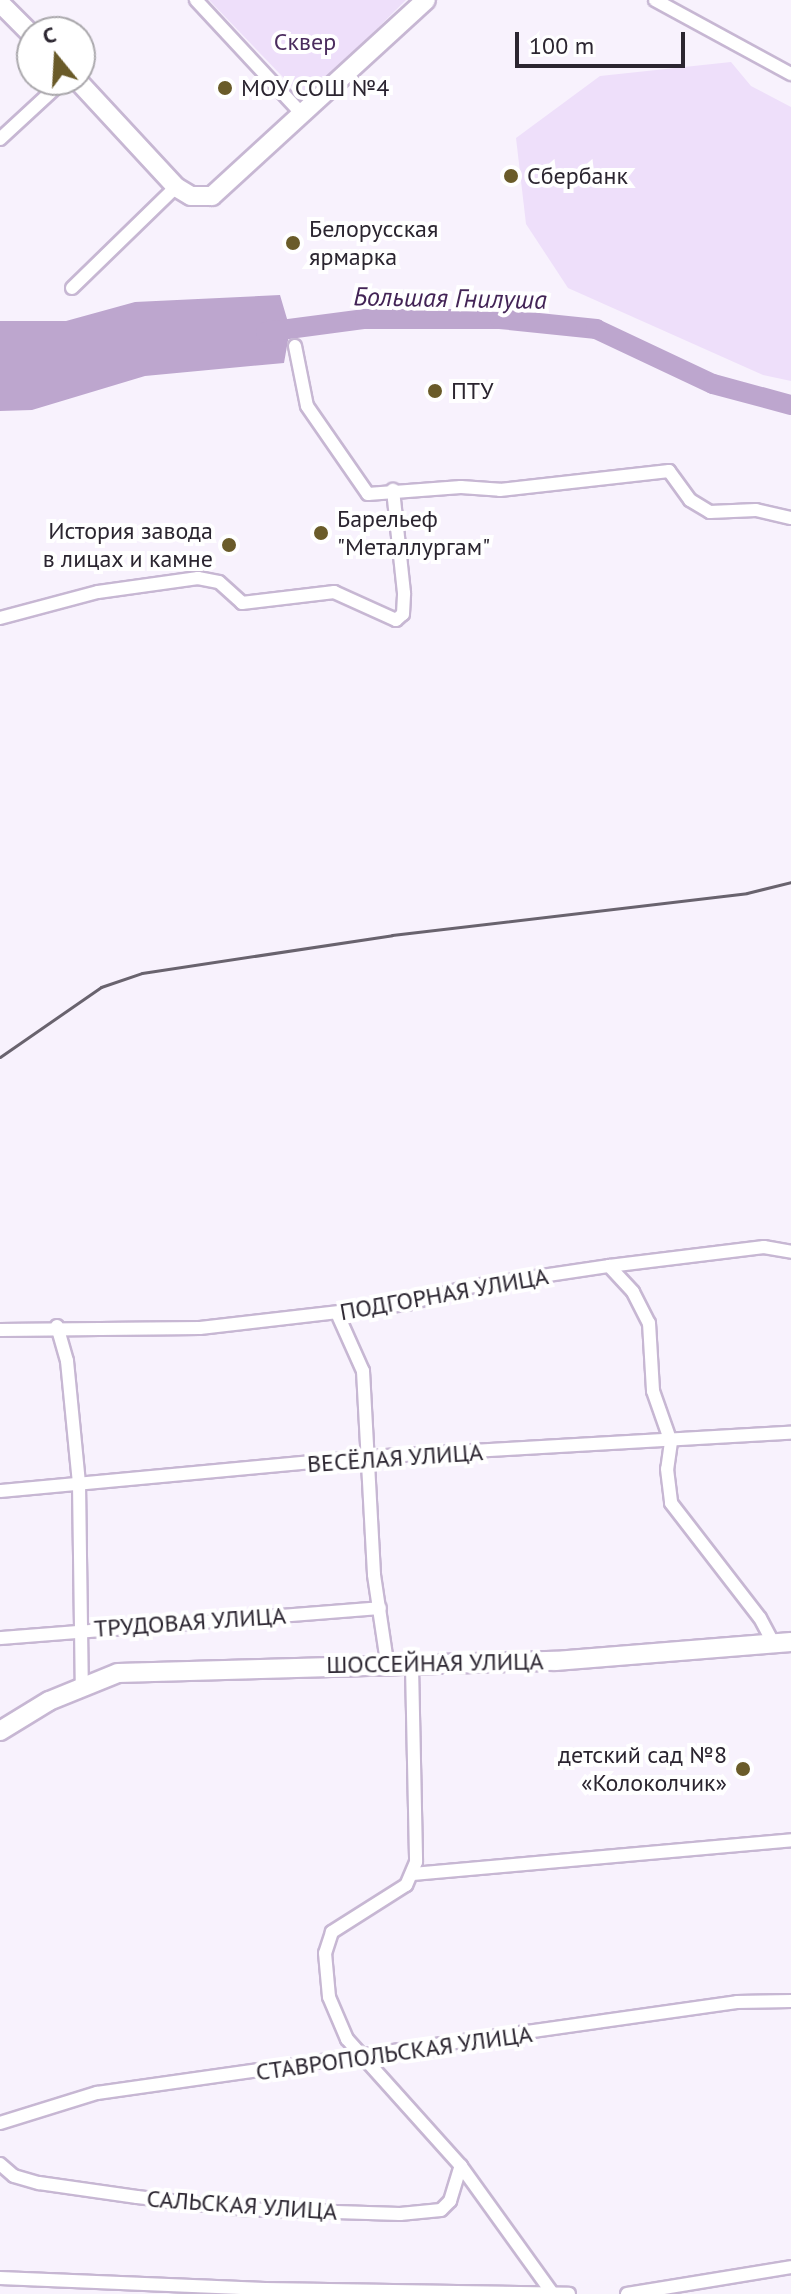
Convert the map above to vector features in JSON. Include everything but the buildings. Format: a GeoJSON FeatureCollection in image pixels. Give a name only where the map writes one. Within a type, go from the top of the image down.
{"type":"FeatureCollection","features":[{"type":"Feature","properties":{"kind":"main road"},"geometry":{"type":"LineString","coordinates":[[92,96],[176,187],[191,196],[212,196],[426,0]]}},
{"type":"Feature","properties":{"kind":"main road"},"geometry":{"type":"LineString","coordinates":[[0,3],[16,19]]}},
{"type":"Feature","properties":{"kind":"main road","name":"ШОССЕЙНАЯ УЛИЦА"},"geometry":{"type":"LineString","coordinates":[[0,1731],[82,1688],[118,1673],[387,1662],[412,1666],[597,1659],[783,1643]]}},
{"type":"Feature","properties":{"kind":"street"},"geometry":{"type":"LineString","coordinates":[[196,0],[302,114]]}},
{"type":"Feature","properties":{"kind":"street"},"geometry":{"type":"LineString","coordinates":[[655,0],[791,74]]}},
{"type":"Feature","properties":{"kind":"street"},"geometry":{"type":"LineString","coordinates":[[0,139],[47,96]]}},
{"type":"Feature","properties":{"kind":"street"},"geometry":{"type":"LineString","coordinates":[[72,288],[176,187]]}},
{"type":"Feature","properties":{"kind":"street"},"geometry":{"type":"LineString","coordinates":[[295,346],[307,406],[361,490],[500,490],[669,471],[690,500],[710,512],[756,510],[791,518]]}},
{"type":"Feature","properties":{"kind":"street"},"geometry":{"type":"LineString","coordinates":[[0,618],[98,592],[198,578],[219,582],[242,603],[334,592],[396,620],[403,614],[404,593],[393,490]]}},
{"type":"Feature","properties":{"kind":"street","name":"ПОДГОРНАЯ УЛИЦА"},"geometry":{"type":"LineString","coordinates":[[0,1330],[57,1326],[200,1328],[337,1313],[609,1266],[764,1247],[791,1252]]}},
{"type":"Feature","properties":{"kind":"street"},"geometry":{"type":"LineString","coordinates":[[609,1266],[633,1292],[649,1323],[653,1391],[671,1442],[667,1469],[671,1503],[783,1643]]}},
{"type":"Feature","properties":{"kind":"street"},"geometry":{"type":"LineString","coordinates":[[337,1313],[363,1371],[380,1608],[387,1662]]}},
{"type":"Feature","properties":{"kind":"street"},"geometry":{"type":"LineString","coordinates":[[57,1326],[67,1361],[79,1484],[82,1688]]}},
{"type":"Feature","properties":{"kind":"street","name":"ВЕСЁЛАЯ УЛИЦА"},"geometry":{"type":"LineString","coordinates":[[0,1491],[370,1457],[791,1433]]}},
{"type":"Feature","properties":{"kind":"street","name":"ТРУДОВАЯ УЛИЦА"},"geometry":{"type":"LineString","coordinates":[[0,1638],[380,1608]]}},
{"type":"Feature","properties":{"kind":"street"},"geometry":{"type":"LineString","coordinates":[[412,1666],[418,1825],[413,1874],[406,1885],[341,1923],[327,1941],[333,2014],[367,2059],[461,2166],[552,2292]]}},
{"type":"Feature","properties":{"kind":"street"},"geometry":{"type":"LineString","coordinates":[[413,1874],[791,1840]]}},
{"type":"Feature","properties":{"kind":"street","name":"СТАВРОПОЛЬСКАЯ УЛИЦА"},"geometry":{"type":"LineString","coordinates":[[0,2123],[97,2093],[367,2059],[737,2002],[791,2001]]}},
{"type":"Feature","properties":{"kind":"street","name":"САЛЬСКАЯ УЛИЦА"},"geometry":{"type":"LineString","coordinates":[[0,2164],[14,2176],[39,2183],[137,2197],[240,2209],[400,2214],[441,2210],[450,2201],[461,2166]]}},
{"type":"Feature","properties":{"kind":"street"},"geometry":{"type":"LineString","coordinates":[[627,2294],[791,2267]]}},
{"type":"Feature","properties":{"kind":"street"},"geometry":{"type":"LineString","coordinates":[[0,2278],[265,2289],[569,2294]]}},
{"type":"Feature","properties":{"kind":"green space","name":"Сквер"},"geometry":{"type":"Polygon","coordinates":[[[209,0],[406,0],[305,100],[209,0]]]}},
{"type":"Feature","properties":{"kind":"green space"},"geometry":{"type":"Polygon","coordinates":[[[731,62],[751,86],[791,107],[791,381],[763,375],[568,288],[526,224],[516,138],[600,76],[731,62]]]}},
{"type":"Feature","properties":{"kind":"shaded area"},"geometry":{"type":"Polygon","coordinates":[[[280,295],[290,329],[284,363],[145,376],[32,410],[0,411],[0,321],[66,321],[135,302],[280,295]]]}},
{"type":"Feature","properties":{"kind":"waterway","name":"Большая Гнилуша"},"geometry":{"type":"LineString","coordinates":[[266,332],[365,319],[500,319],[596,329],[713,384],[791,405]]}},
{"type":"Feature","properties":{"kind":"railway"},"geometry":{"type":"LineString","coordinates":[[0,1057],[101,987],[142,973],[392,935],[747,893],[791,882]]}},
{"type":"Feature","properties":{"kind":"place","name":"МОУ СОШ №4"},"geometry":{"type":"Point","coordinates":[225,88]}},
{"type":"Feature","properties":{"kind":"place","name":"Сбербанк"},"geometry":{"type":"Point","coordinates":[511,176]}},
{"type":"Feature","properties":{"kind":"place","name":"Белорусская ярмарка"},"geometry":{"type":"Point","coordinates":[293,243]}},
{"type":"Feature","properties":{"kind":"place","name":"ПТУ"},"geometry":{"type":"Point","coordinates":[435,391]}},
{"type":"Feature","properties":{"kind":"place","name":"Барельеф \"Металлургам\""},"geometry":{"type":"Point","coordinates":[321,533]}},
{"type":"Feature","properties":{"kind":"place","name":"История завода в лицах и камне"},"geometry":{"type":"Point","coordinates":[229,545]}},
{"type":"Feature","properties":{"kind":"place","name":"детский сад №8 «Колоколчик»"},"geometry":{"type":"Point","coordinates":[743,1769]}}]}
